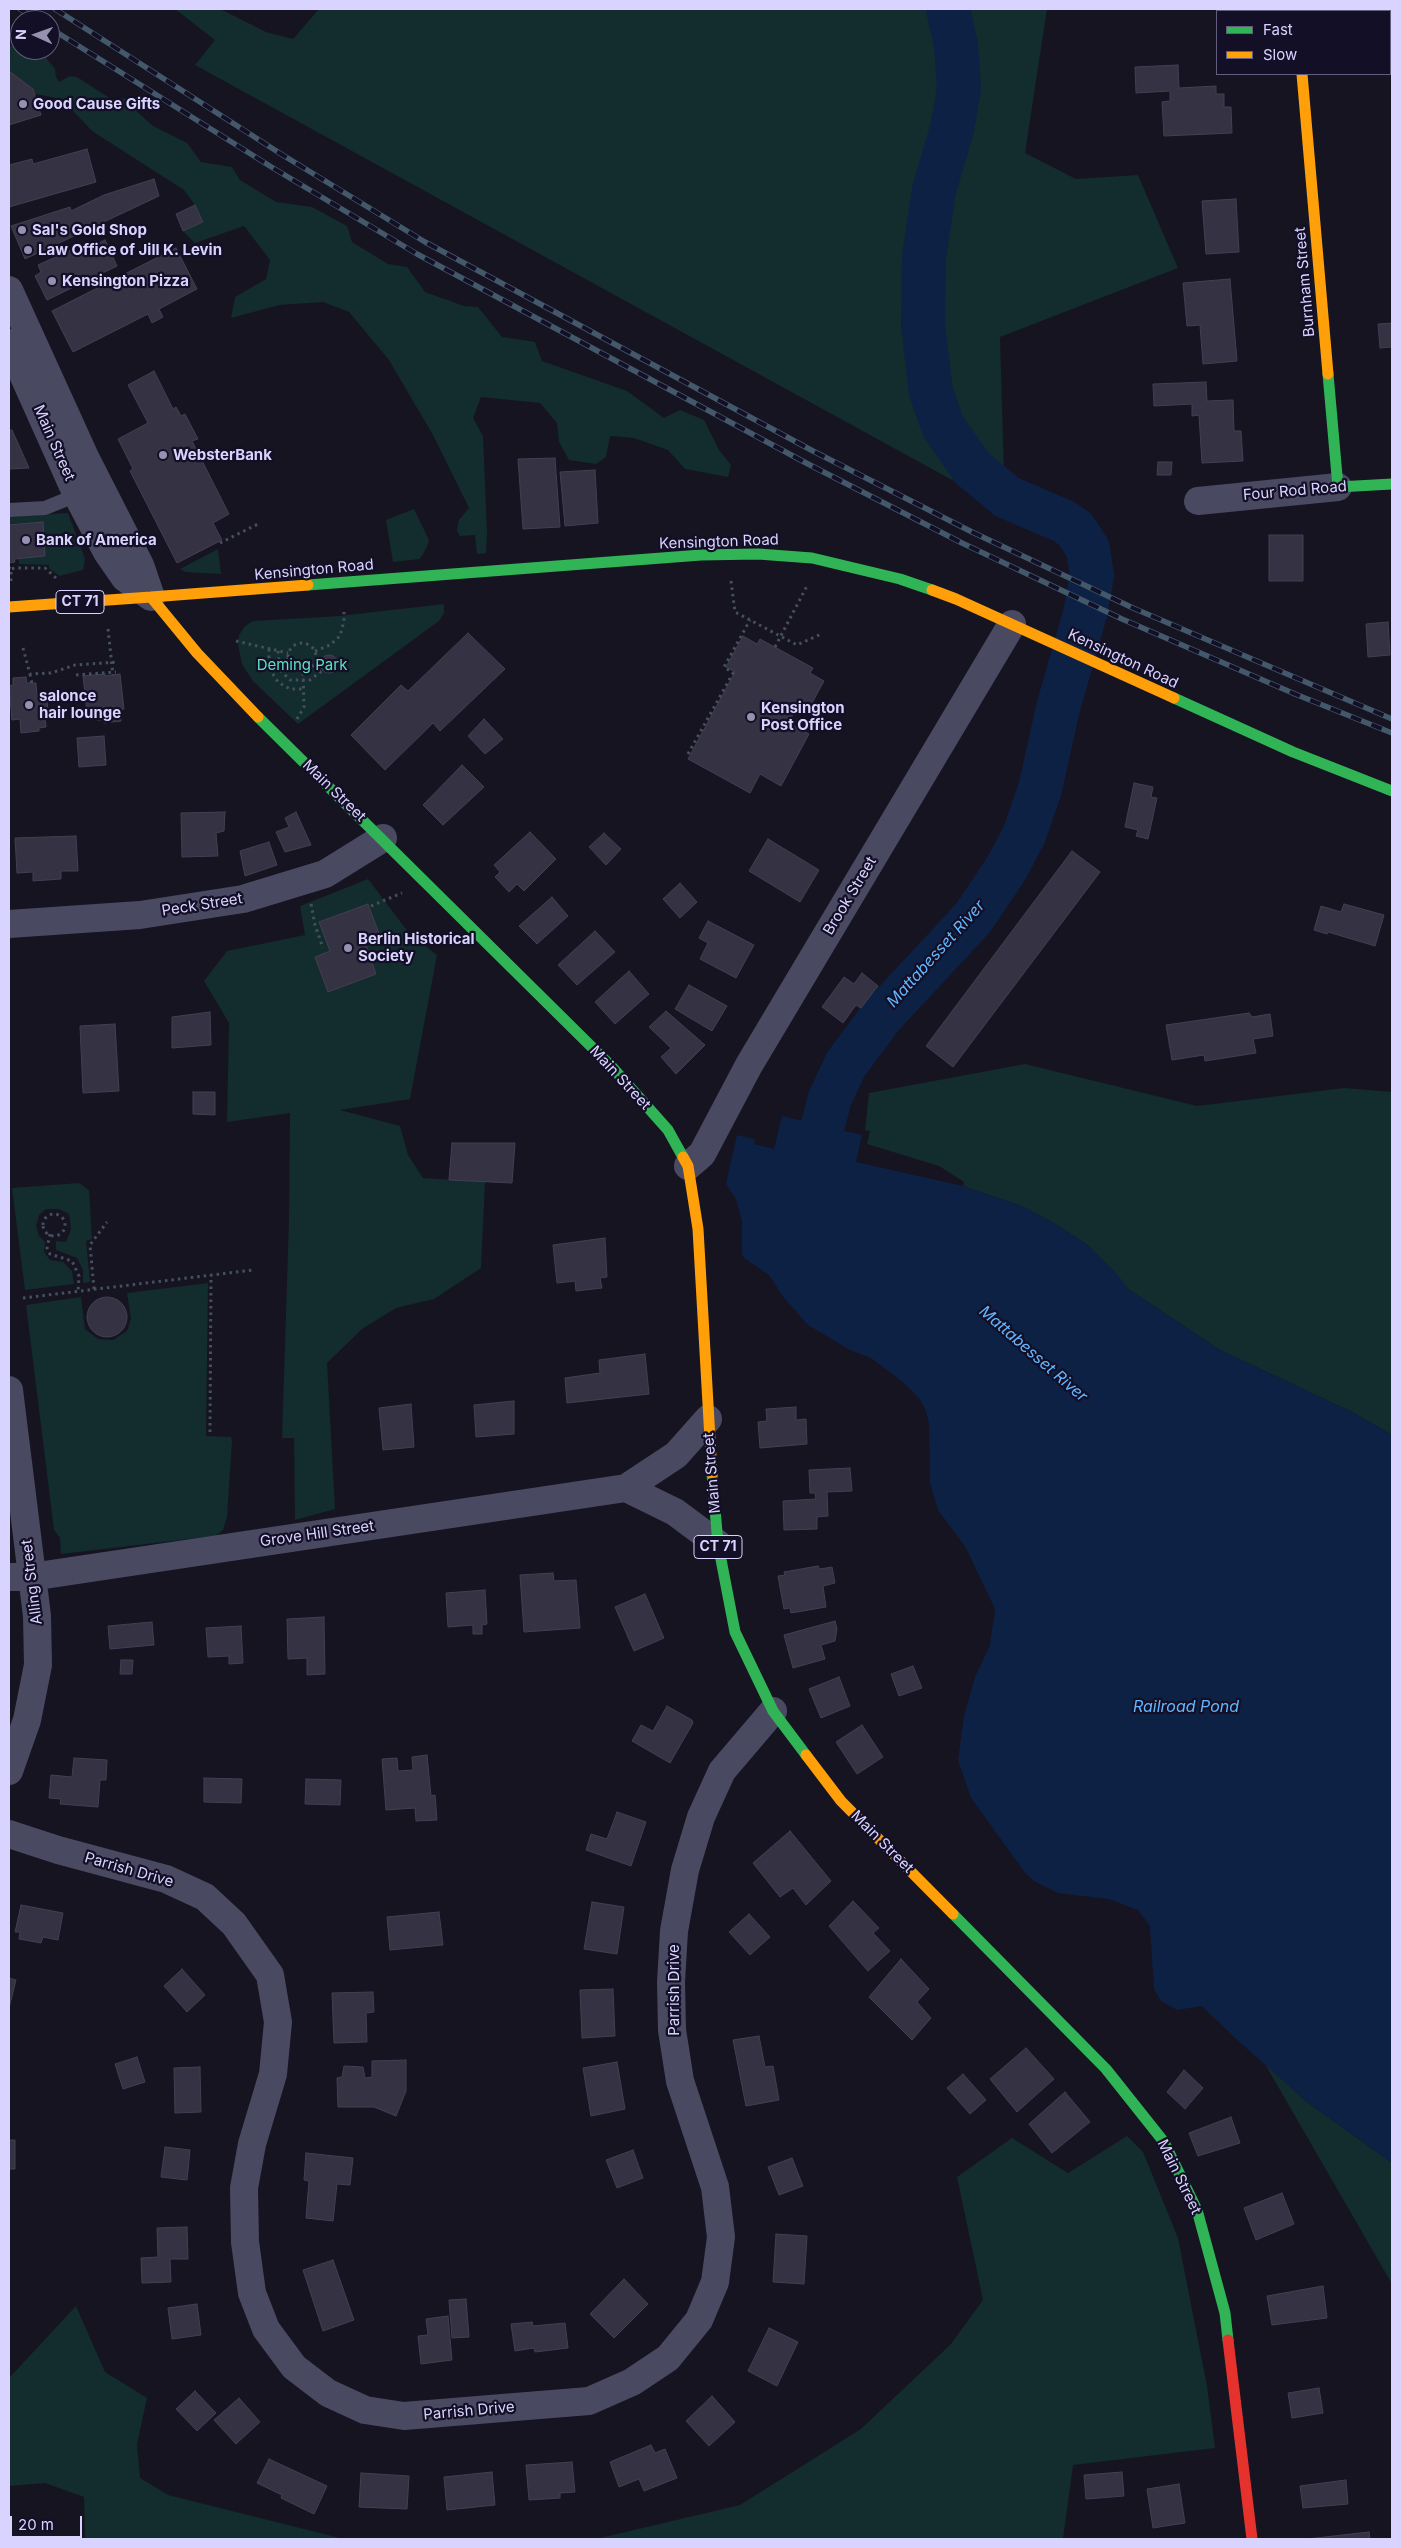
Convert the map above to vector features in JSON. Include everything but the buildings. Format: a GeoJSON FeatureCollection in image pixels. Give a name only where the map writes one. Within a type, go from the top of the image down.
{"type":"FeatureCollection","features":[{"type":"Feature","properties":{"kind":"main road","name":"Burnham Street"},"geometry":{"type":"LineString","coordinates":[[1302,75],[1338,487]]}},
{"type":"Feature","properties":{"kind":"main road","name":"Four Rod Road"},"geometry":{"type":"LineString","coordinates":[[1338,487],[1392,484]]}},
{"type":"Feature","properties":{"kind":"main road","name":"Kensington Road"},"geometry":{"type":"LineString","coordinates":[[150,597],[702,556],[758,554],[812,558],[900,579],[956,599],[1293,752],[1392,791]]}},
{"type":"Feature","properties":{"kind":"main road","name":"CT 71"},"geometry":{"type":"LineString","coordinates":[[9,607],[150,597]]}},
{"type":"Feature","properties":{"kind":"main road","name":"Main Street"},"geometry":{"type":"LineString","coordinates":[[150,597],[243,702],[383,838],[612,1067],[668,1130],[688,1166],[698,1228],[708,1419],[718,1544],[735,1632],[772,1711],[842,1801],[1106,2069],[1164,2142],[1197,2210],[1225,2313],[1252,2539]]}},
{"type":"Feature","properties":{"kind":"street","name":"Main Street"},"geometry":{"type":"LineString","coordinates":[[9,290],[14,331],[87,489],[140,565],[150,597]]}},
{"type":"Feature","properties":{"kind":"street","name":"Four Rod Road"},"geometry":{"type":"LineString","coordinates":[[1198,501],[1338,487]]}},
{"type":"Feature","properties":{"kind":"street","name":"Brook Street"},"geometry":{"type":"LineString","coordinates":[[688,1166],[702,1154],[749,1065],[1012,624]]}},
{"type":"Feature","properties":{"kind":"street","name":"Peck Street"},"geometry":{"type":"LineString","coordinates":[[9,924],[140,915],[243,899],[325,874],[383,838]]}},
{"type":"Feature","properties":{"kind":"street","name":"Alling Street"},"geometry":{"type":"LineString","coordinates":[[9,1390],[20,1577],[37,1616],[38,1665],[27,1720],[9,1771]]}},
{"type":"Feature","properties":{"kind":"street","name":"Grove Hill Street"},"geometry":{"type":"LineString","coordinates":[[20,1577],[626,1488],[676,1455],[708,1419]]}},
{"type":"Feature","properties":{"kind":"street"},"geometry":{"type":"LineString","coordinates":[[626,1488],[675,1512],[718,1544]]}},
{"type":"Feature","properties":{"kind":"street","name":"Parrish Drive"},"geometry":{"type":"LineString","coordinates":[[9,1834],[58,1850],[166,1879],[205,1897],[234,1924],[270,1975],[278,2022],[273,2074],[252,2144],[244,2188],[245,2242],[252,2293],[266,2329],[294,2368],[328,2393],[365,2410],[404,2416],[589,2401],[632,2382],[668,2358],[699,2320],[715,2282],[721,2238],[715,2187],[680,2081],[672,2030],[671,1982],[674,1931],[685,1870],[701,1817],[722,1771],[772,1711]]}},
{"type":"Feature","properties":{"kind":"lane"},"geometry":{"type":"LineString","coordinates":[[9,510],[45,508],[87,489]]}},
{"type":"Feature","properties":{"kind":"path"},"geometry":{"type":"LineString","coordinates":[[220,543],[260,523]]}},
{"type":"Feature","properties":{"kind":"path"},"geometry":{"type":"LineString","coordinates":[[11,563],[11,581]]}},
{"type":"Feature","properties":{"kind":"path"},"geometry":{"type":"LineString","coordinates":[[10,569],[45,568],[56,578]]}},
{"type":"Feature","properties":{"kind":"path"},"geometry":{"type":"LineString","coordinates":[[732,580],[733,608],[735,612],[797,644],[820,634]]}},
{"type":"Feature","properties":{"kind":"path"},"geometry":{"type":"LineString","coordinates":[[775,647],[808,584]]}},
{"type":"Feature","properties":{"kind":"path"},"geometry":{"type":"LineString","coordinates":[[315,651],[330,645],[340,636],[344,622],[344,612]]}},
{"type":"Feature","properties":{"kind":"path"},"geometry":{"type":"LineString","coordinates":[[688,754],[733,673],[724,668],[750,620]]}},
{"type":"Feature","properties":{"kind":"path"},"geometry":{"type":"LineString","coordinates":[[76,675],[114,673],[108,629]]}},
{"type":"Feature","properties":{"kind":"path"},"geometry":{"type":"LineString","coordinates":[[236,641],[288,653]]}},
{"type":"Feature","properties":{"kind":"path"},"geometry":{"type":"LineString","coordinates":[[302,642],[310,645],[317,657],[314,666],[303,671],[292,667],[288,653],[294,646],[302,642]]}},
{"type":"Feature","properties":{"kind":"path"},"geometry":{"type":"LineString","coordinates":[[23,648],[32,684]]}},
{"type":"Feature","properties":{"kind":"path"},"geometry":{"type":"LineString","coordinates":[[269,649],[269,668],[278,682],[290,689],[304,689]]}},
{"type":"Feature","properties":{"kind":"path"},"geometry":{"type":"LineString","coordinates":[[278,651],[278,666],[290,680],[304,682],[310,680],[323,670]]}},
{"type":"Feature","properties":{"kind":"path"},"geometry":{"type":"LineString","coordinates":[[30,674],[50,673],[75,665],[118,662]]}},
{"type":"Feature","properties":{"kind":"path"},"geometry":{"type":"LineString","coordinates":[[293,723],[303,710],[303,671]]}},
{"type":"Feature","properties":{"kind":"path"},"geometry":{"type":"LineString","coordinates":[[371,906],[405,892]]}},
{"type":"Feature","properties":{"kind":"path"},"geometry":{"type":"LineString","coordinates":[[310,896],[315,925],[323,948]]}},
{"type":"Feature","properties":{"kind":"path"},"geometry":{"type":"LineString","coordinates":[[53,1214],[59,1216],[64,1221],[63,1231],[57,1235],[50,1234],[45,1230],[45,1220],[53,1214]]}},
{"type":"Feature","properties":{"kind":"path"},"geometry":{"type":"LineString","coordinates":[[94,1289],[90,1245],[107,1222]]}},
{"type":"Feature","properties":{"kind":"path"},"geometry":{"type":"LineString","coordinates":[[50,1234],[47,1248],[50,1254],[72,1261],[79,1276],[78,1291]]}},
{"type":"Feature","properties":{"kind":"path"},"geometry":{"type":"LineString","coordinates":[[23,1298],[252,1270]]}},
{"type":"Feature","properties":{"kind":"path"},"geometry":{"type":"LineString","coordinates":[[210,1432],[212,1275]]}},
{"type":"Feature","properties":{"kind":"green space"},"geometry":{"type":"Polygon","coordinates":[[[175,9],[220,9],[266,32],[293,39],[319,9],[1047,9],[1025,153],[1076,179],[1138,175],[1178,268],[1000,337],[1005,509],[195,65],[215,40],[175,9]]]}},
{"type":"Feature","properties":{"kind":"green space"},"geometry":{"type":"Polygon","coordinates":[[[9,46],[10,60],[48,60],[55,69],[59,82],[70,76],[77,77],[111,99],[134,98],[134,109],[153,126],[187,143],[201,162],[232,167],[240,180],[276,202],[312,207],[347,226],[352,242],[388,264],[407,267],[425,292],[464,306],[478,307],[502,337],[535,342],[542,361],[627,391],[664,418],[680,410],[704,420],[719,450],[731,465],[728,477],[685,469],[668,450],[634,438],[610,436],[606,457],[596,464],[569,460],[559,442],[557,423],[540,403],[481,397],[473,418],[483,436],[487,531],[486,553],[477,554],[475,535],[460,536],[457,531],[459,520],[469,508],[433,435],[389,360],[349,312],[323,302],[279,305],[231,318],[235,297],[266,279],[270,260],[244,226],[195,243],[183,231],[203,222],[195,205],[184,190],[92,131],[62,99],[35,94],[33,89],[9,71],[9,46]]]}},
{"type":"Feature","properties":{"kind":"green space"},"geometry":{"type":"Polygon","coordinates":[[[414,509],[429,540],[427,547],[420,559],[393,562],[386,520],[414,509]]]}},
{"type":"Feature","properties":{"kind":"green space"},"geometry":{"type":"Polygon","coordinates":[[[68,513],[85,559],[83,570],[59,576],[49,568],[49,565],[19,564],[18,558],[44,556],[43,523],[9,525],[9,517],[68,513]]]}},
{"type":"Feature","properties":{"kind":"green space"},"geometry":{"type":"Polygon","coordinates":[[[218,549],[221,574],[186,572],[180,569],[218,549]]]}},
{"type":"Feature","properties":{"kind":"green space","name":"Deming Park"},"geometry":{"type":"Polygon","coordinates":[[[444,604],[444,613],[439,621],[298,724],[253,681],[242,664],[238,645],[239,635],[245,626],[253,621],[339,616],[444,604]]]}},
{"type":"Feature","properties":{"kind":"green space"},"geometry":{"type":"Polygon","coordinates":[[[368,879],[409,933],[437,955],[410,1099],[340,1110],[400,1126],[408,1155],[423,1178],[485,1182],[481,1268],[434,1299],[396,1308],[362,1329],[327,1363],[335,1509],[295,1520],[294,1438],[282,1438],[289,1219],[290,1113],[227,1122],[229,1023],[204,981],[227,951],[305,935],[300,906],[368,879]],[[368,904],[319,922],[330,951],[315,957],[328,992],[376,974],[366,945],[381,938],[368,904]]]}},
{"type":"Feature","properties":{"kind":"green space"},"geometry":{"type":"Polygon","coordinates":[[[1025,1064],[1197,1106],[1344,1088],[1392,1092],[1392,1435],[1352,1412],[1220,1350],[1128,1289],[1089,1246],[1057,1225],[1024,1207],[963,1186],[964,1182],[939,1166],[867,1144],[870,1131],[865,1130],[869,1093],[1025,1064]]]}},
{"type":"Feature","properties":{"kind":"green space"},"geometry":{"type":"Polygon","coordinates":[[[79,1183],[89,1190],[92,1239],[86,1241],[90,1282],[83,1283],[83,1270],[77,1258],[56,1250],[56,1241],[66,1242],[71,1229],[69,1214],[59,1209],[46,1209],[39,1215],[36,1226],[39,1236],[45,1242],[44,1252],[50,1260],[63,1262],[72,1271],[74,1284],[25,1290],[12,1188],[79,1183]]]}},
{"type":"Feature","properties":{"kind":"green space"},"geometry":{"type":"Polygon","coordinates":[[[208,1283],[206,1436],[231,1437],[232,1441],[227,1517],[223,1530],[215,1536],[61,1554],[60,1538],[54,1530],[26,1305],[81,1297],[85,1329],[98,1339],[113,1340],[127,1331],[131,1319],[127,1293],[208,1283]]]}},
{"type":"Feature","properties":{"kind":"green space"},"geometry":{"type":"Polygon","coordinates":[[[1265,2064],[1307,2102],[1392,2163],[1392,2284],[1265,2064]]]}},
{"type":"Feature","properties":{"kind":"green space"},"geometry":{"type":"Polygon","coordinates":[[[1127,2136],[1143,2152],[1178,2238],[1207,2386],[1215,2448],[1073,2465],[1063,2539],[596,2539],[740,2505],[861,2429],[951,2344],[983,2300],[957,2177],[1012,2138],[1068,2173],[1127,2136]]]}},
{"type":"Feature","properties":{"kind":"green space"},"geometry":{"type":"Polygon","coordinates":[[[76,2306],[105,2372],[147,2398],[137,2444],[140,2478],[168,2495],[344,2539],[85,2539],[84,2497],[45,2483],[9,2486],[9,2378],[76,2306]]]}},
{"type":"Feature","properties":{"kind":"water","name":"Railroad Pond"},"geometry":{"type":"Polygon","coordinates":[[[782,1116],[862,1135],[856,1162],[963,1186],[1024,1207],[1057,1225],[1089,1246],[1117,1274],[1128,1289],[1220,1350],[1352,1412],[1392,1435],[1392,2163],[1307,2102],[1202,2006],[1177,2010],[1161,2001],[1154,1989],[1150,1926],[1138,1910],[1109,1899],[1058,1893],[1034,1881],[1026,1874],[971,1798],[958,1760],[964,1716],[975,1677],[990,1645],[995,1609],[966,1548],[938,1510],[930,1483],[929,1424],[926,1411],[919,1398],[903,1382],[871,1358],[850,1350],[808,1325],[784,1298],[769,1275],[744,1258],[742,1254],[742,1221],[736,1199],[726,1184],[737,1135],[755,1139],[754,1144],[774,1149],[782,1116]]]}},
{"type":"Feature","properties":{"kind":"waterway","name":"Mattabesset River"},"geometry":{"type":"LineString","coordinates":[[823,1185],[818,1160],[819,1140],[830,1098],[846,1064],[881,1017],[973,918],[1006,869],[1024,835],[1040,789],[1058,708],[1085,614],[1092,576],[1088,549],[1075,529],[1063,521],[1007,497],[972,468],[943,426],[931,392],[923,325],[924,257],[934,190],[952,129],[959,88],[956,45],[948,9]]}},
{"type":"Feature","properties":{"kind":"railway"},"geometry":{"type":"LineString","coordinates":[[55,9],[281,154],[425,242],[813,451],[972,532],[1133,608],[1392,719]]}},
{"type":"Feature","properties":{"kind":"railway"},"geometry":{"type":"LineString","coordinates":[[60,34],[273,168],[417,254],[808,464],[962,543],[1122,619],[1295,694],[1392,733]]}},
{"type":"Feature","properties":{"kind":"traffic: fast"},"geometry":{"type":"LineString","coordinates":[[1328,374],[1338,487],[1392,484]]}},
{"type":"Feature","properties":{"kind":"traffic: fast"},"geometry":{"type":"LineString","coordinates":[[308,585],[701,555],[758,554],[812,558],[900,579],[932,590]]}},
{"type":"Feature","properties":{"kind":"traffic: fast"},"geometry":{"type":"LineString","coordinates":[[1174,698],[1293,752],[1392,791]]}},
{"type":"Feature","properties":{"kind":"traffic: fast"},"geometry":{"type":"LineString","coordinates":[[258,717],[612,1067],[668,1130],[683,1157]]}},
{"type":"Feature","properties":{"kind":"traffic: fast"},"geometry":{"type":"LineString","coordinates":[[712,1474],[718,1544],[735,1632],[773,1711],[806,1755]]}},
{"type":"Feature","properties":{"kind":"traffic: fast"},"geometry":{"type":"LineString","coordinates":[[953,1914],[1106,2069],[1164,2142],[1197,2210],[1225,2313],[1228,2340]]}},
{"type":"Feature","properties":{"kind":"traffic: slow"},"geometry":{"type":"LineString","coordinates":[[1302,75],[1328,374]]}},
{"type":"Feature","properties":{"kind":"traffic: slow"},"geometry":{"type":"LineString","coordinates":[[151,597],[308,585]]}},
{"type":"Feature","properties":{"kind":"traffic: slow"},"geometry":{"type":"LineString","coordinates":[[932,590],[956,599],[1174,698]]}},
{"type":"Feature","properties":{"kind":"traffic: slow"},"geometry":{"type":"LineString","coordinates":[[9,607],[151,597],[197,653],[258,717]]}},
{"type":"Feature","properties":{"kind":"traffic: slow"},"geometry":{"type":"LineString","coordinates":[[683,1157],[688,1166],[698,1229],[712,1474]]}},
{"type":"Feature","properties":{"kind":"traffic: slow"},"geometry":{"type":"LineString","coordinates":[[806,1755],[841,1801],[953,1914]]}},
{"type":"Feature","properties":{"kind":"traffic: jam"},"geometry":{"type":"LineString","coordinates":[[1228,2340],[1252,2539]]}},
{"type":"Feature","properties":{"kind":"place","name":"Good Cause Gifts"},"geometry":{"type":"Point","coordinates":[23,104]}},
{"type":"Feature","properties":{"kind":"place","name":"Sal's Gold Shop"},"geometry":{"type":"Point","coordinates":[22,230]}},
{"type":"Feature","properties":{"kind":"place","name":"Law Office of Jill K. Levin"},"geometry":{"type":"Point","coordinates":[28,250]}},
{"type":"Feature","properties":{"kind":"place","name":"Kensington Pizza"},"geometry":{"type":"Point","coordinates":[52,281]}},
{"type":"Feature","properties":{"kind":"place","name":"WebsterBank"},"geometry":{"type":"Point","coordinates":[163,455]}},
{"type":"Feature","properties":{"kind":"place","name":"Bank of America"},"geometry":{"type":"Point","coordinates":[26,540]}},
{"type":"Feature","properties":{"kind":"place","name":"salonce hair lounge"},"geometry":{"type":"Point","coordinates":[29,705]}},
{"type":"Feature","properties":{"kind":"place","name":"Kensington Post Office"},"geometry":{"type":"Point","coordinates":[751,717]}},
{"type":"Feature","properties":{"kind":"place","name":"Berlin Historical Society"},"geometry":{"type":"Point","coordinates":[348,948]}}]}
